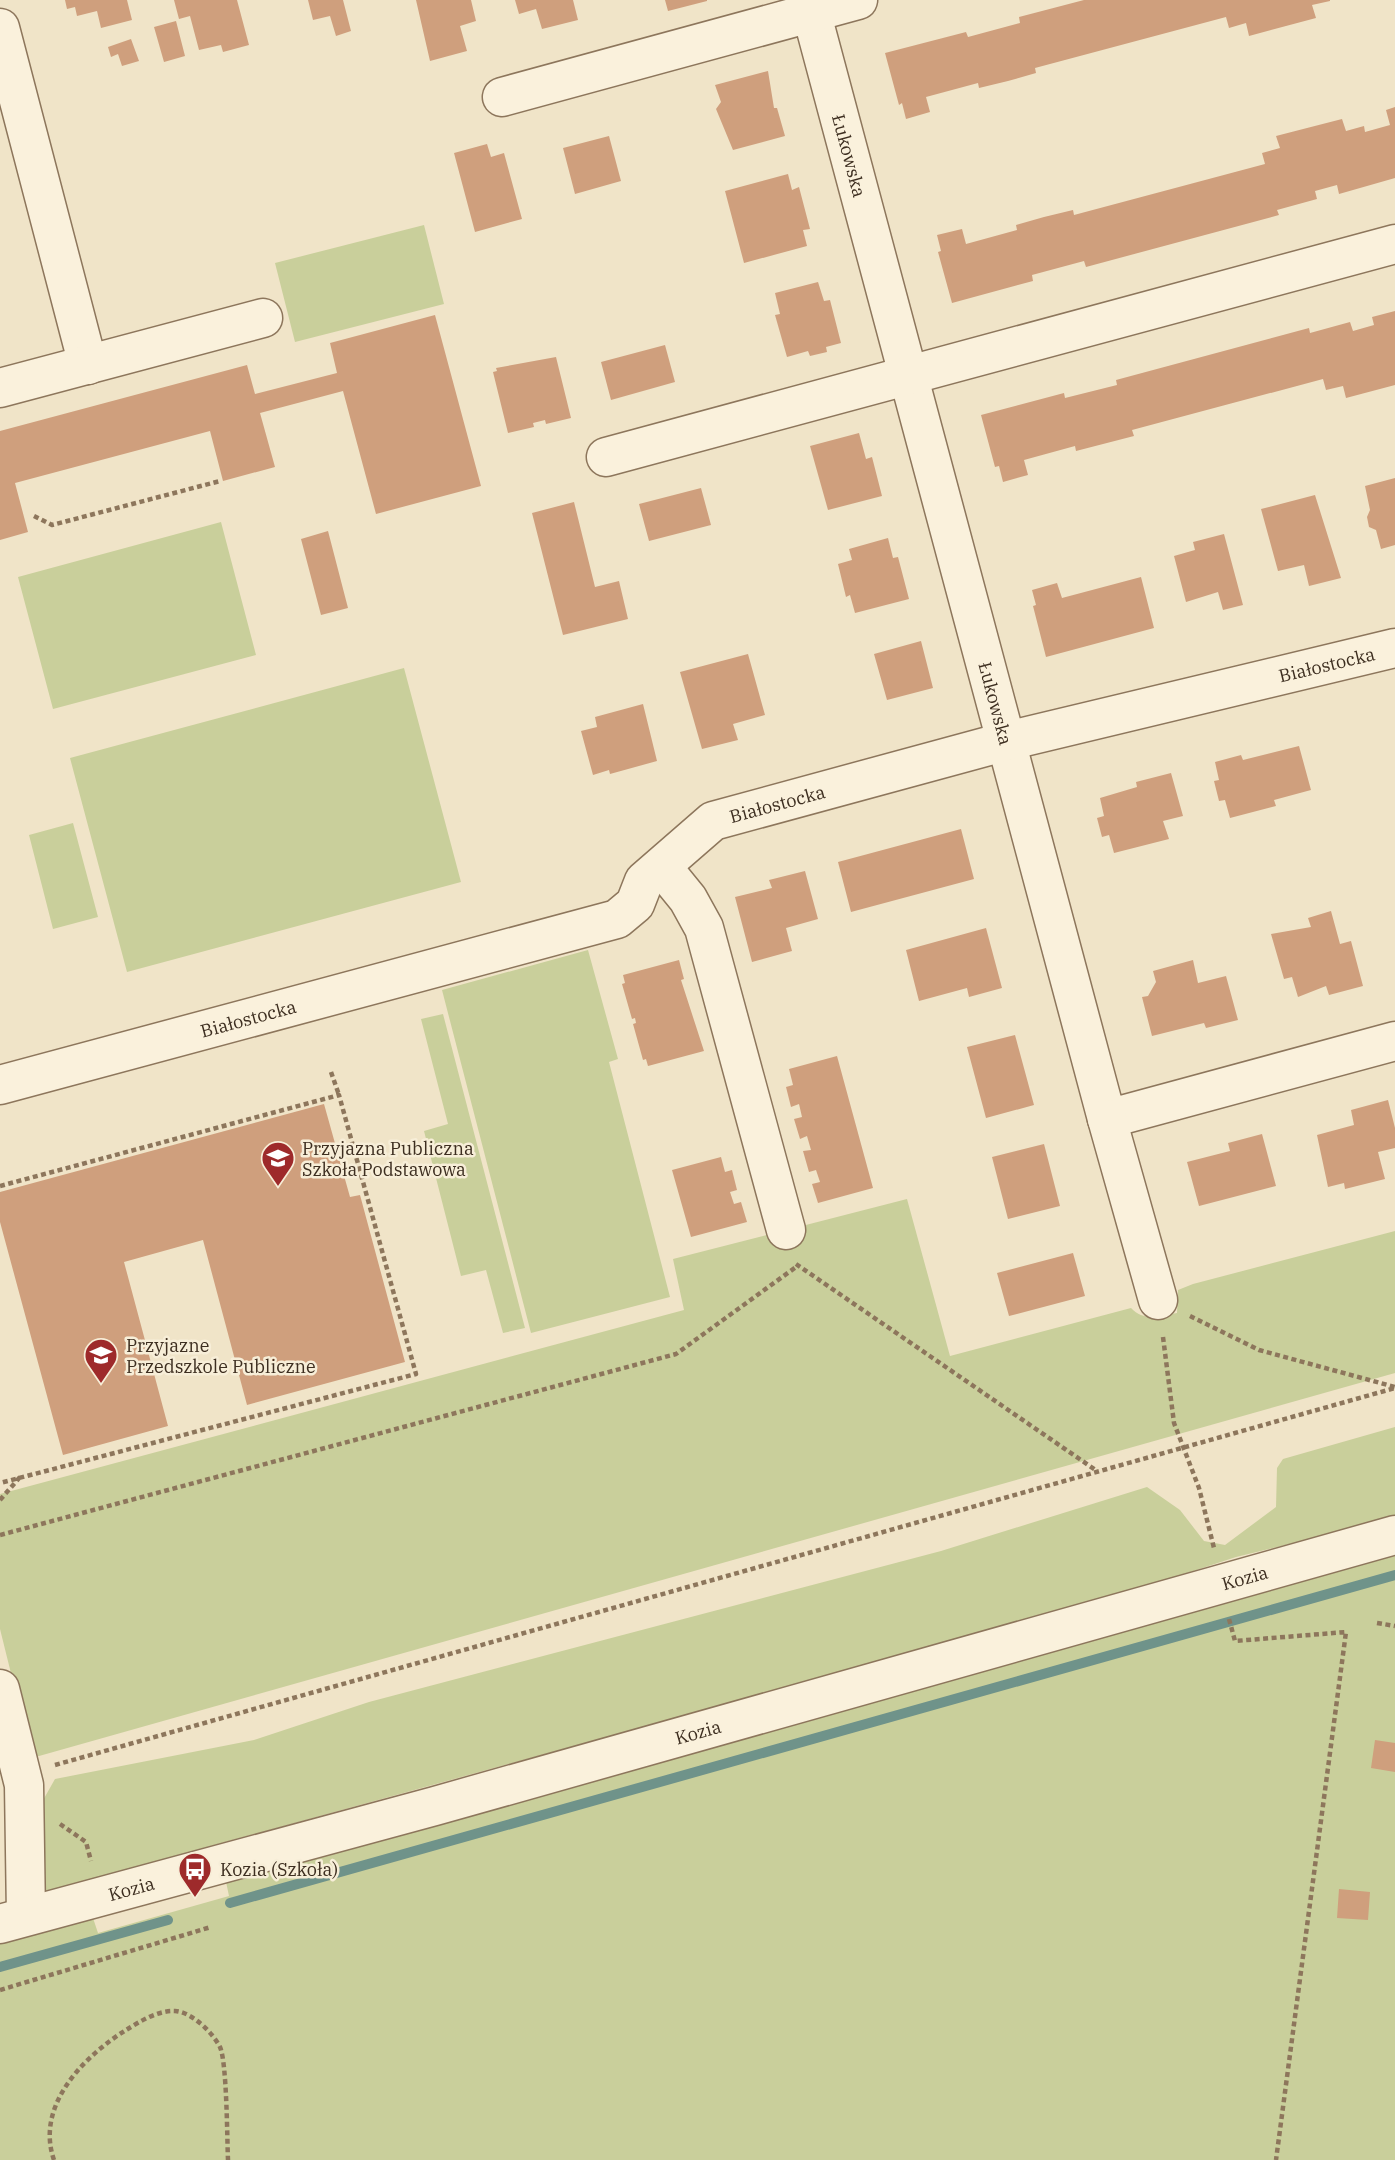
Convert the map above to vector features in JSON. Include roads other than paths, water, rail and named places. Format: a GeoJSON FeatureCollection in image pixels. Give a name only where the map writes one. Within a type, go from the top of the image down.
{"type":"FeatureCollection","features":[{"type":"Feature","properties":{"kind":"street"},"geometry":{"type":"LineString","coordinates":[[502,97],[809,6],[858,0]]}},
{"type":"Feature","properties":{"kind":"street","name":"Łukowska"},"geometry":{"type":"LineString","coordinates":[[809,6],[1107,1119],[1158,1300]]}},
{"type":"Feature","properties":{"kind":"street"},"geometry":{"type":"LineString","coordinates":[[0,28],[88,365]]}},
{"type":"Feature","properties":{"kind":"street"},"geometry":{"type":"LineString","coordinates":[[606,457],[1395,244]]}},
{"type":"Feature","properties":{"kind":"street"},"geometry":{"type":"LineString","coordinates":[[0,388],[263,318]]}},
{"type":"Feature","properties":{"kind":"street","name":"Białostocka"},"geometry":{"type":"LineString","coordinates":[[0,1085],[617,919],[635,904],[644,881],[713,821],[1007,741],[1395,648]]}},
{"type":"Feature","properties":{"kind":"street"},"geometry":{"type":"LineString","coordinates":[[662,867],[688,899],[704,928],[786,1230]]}},
{"type":"Feature","properties":{"kind":"street"},"geometry":{"type":"LineString","coordinates":[[1107,1119],[1395,1041]]}},
{"type":"Feature","properties":{"kind":"street","name":"Kozia"},"geometry":{"type":"LineString","coordinates":[[13,1920],[448,1802],[1224,1598],[1395,1535]]}},
{"type":"Feature","properties":{"kind":"street"},"geometry":{"type":"LineString","coordinates":[[0,1689],[24,1785],[13,1920]]}},
{"type":"Feature","properties":{"kind":"waterway"},"geometry":{"type":"LineString","coordinates":[[230,1903],[1395,1575]]}},
{"type":"Feature","properties":{"kind":"waterway"},"geometry":{"type":"LineString","coordinates":[[0,1967],[168,1920]]}},
{"type":"Feature","properties":{"kind":"place","name":"Przyjazna Publiczna Szkoła Podstawowa"},"geometry":{"type":"Point","coordinates":[278,1188]}},
{"type":"Feature","properties":{"kind":"place","name":"Przyjazne Przedszkole Publiczne"},"geometry":{"type":"Point","coordinates":[101,1385]}},
{"type":"Feature","properties":{"kind":"place","name":"Kozia (Szkoła)"},"geometry":{"type":"Point","coordinates":[195,1899]}}]}
